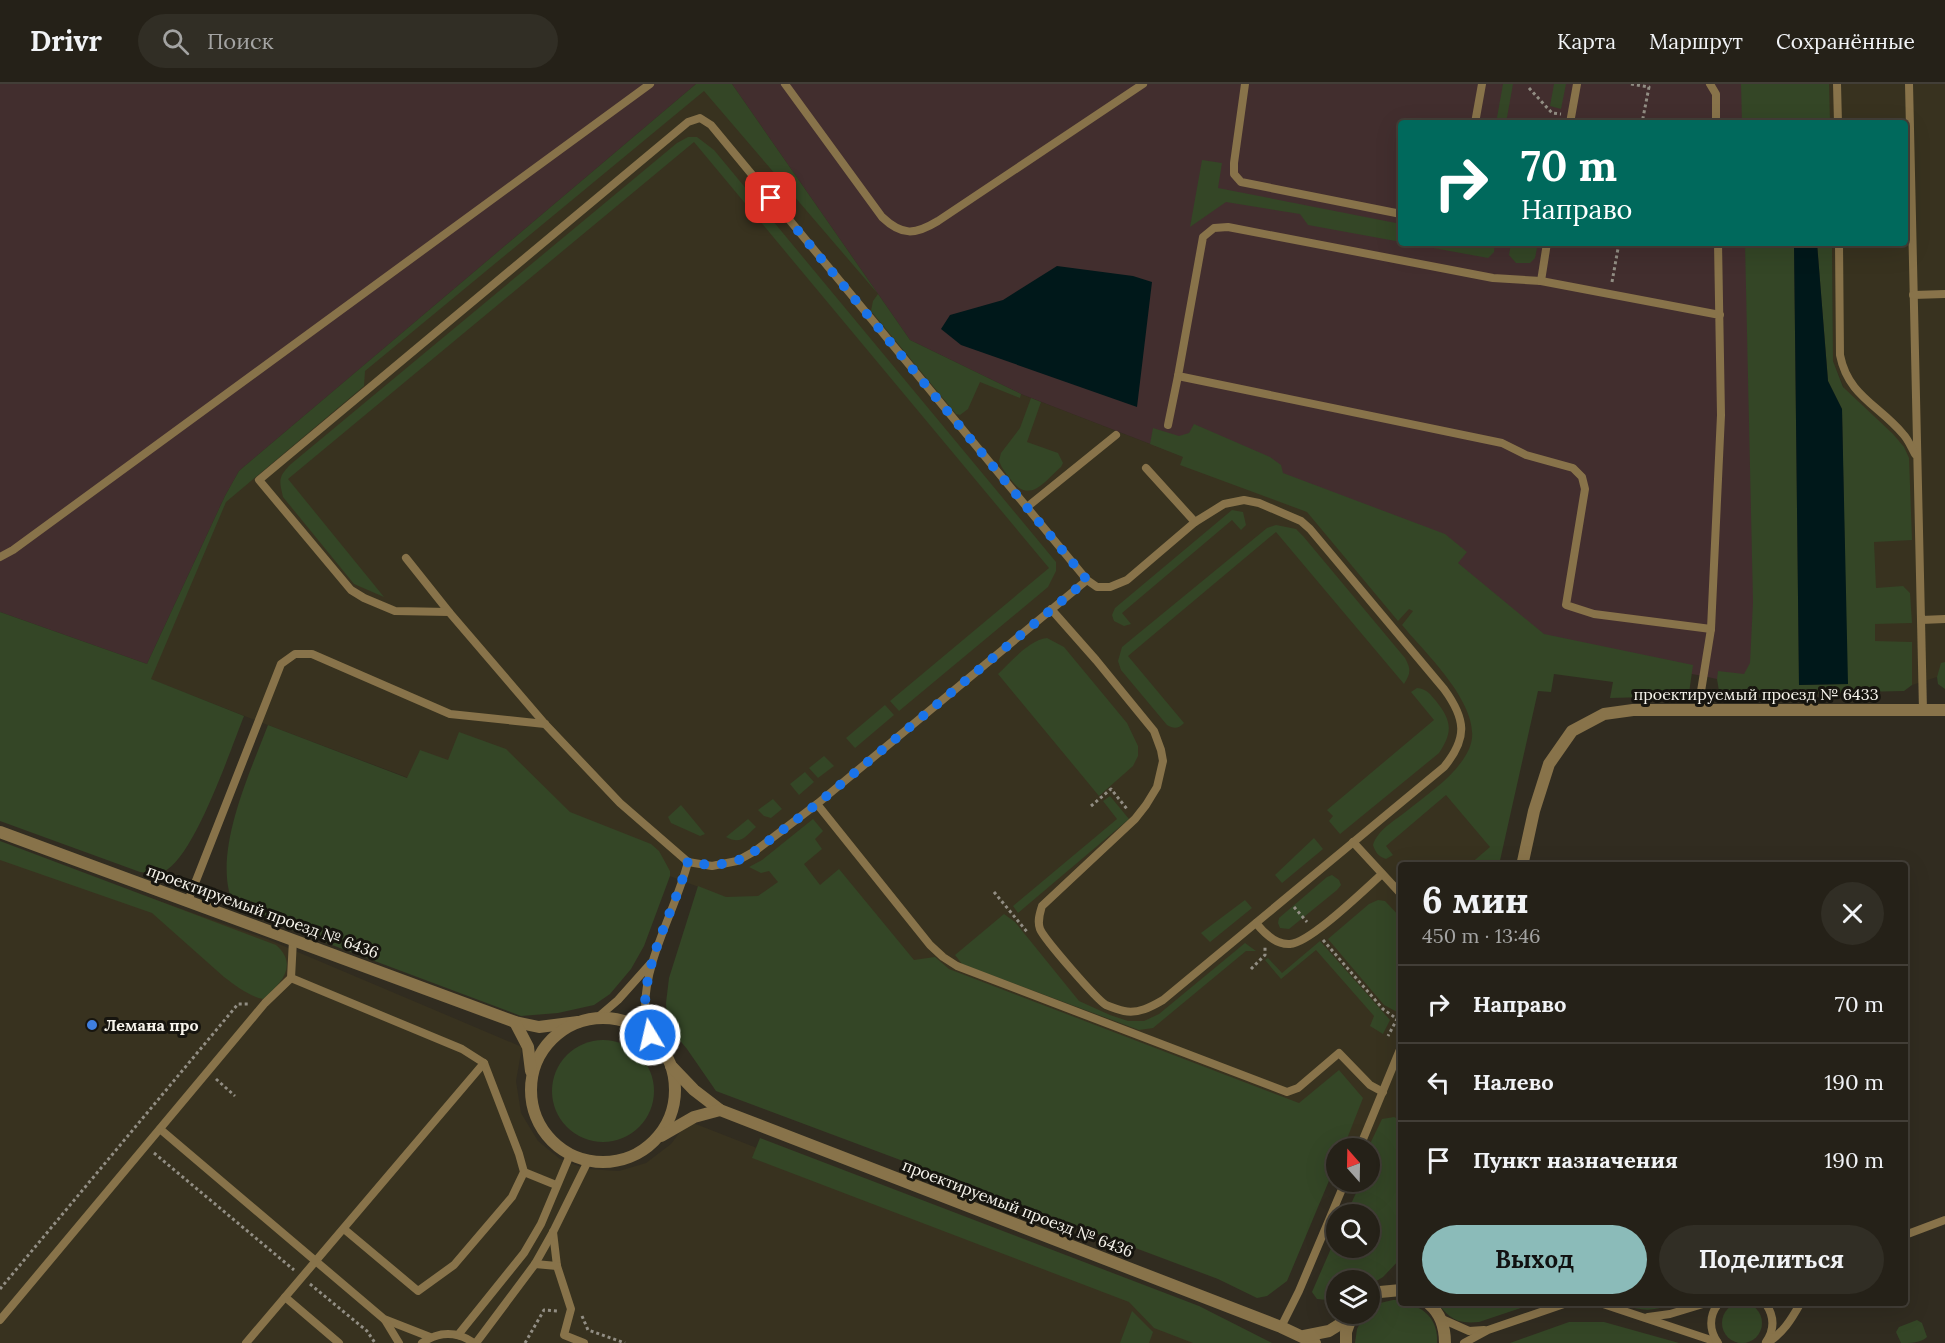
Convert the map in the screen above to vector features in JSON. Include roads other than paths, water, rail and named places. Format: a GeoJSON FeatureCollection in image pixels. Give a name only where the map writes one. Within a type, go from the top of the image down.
{"type":"FeatureCollection","features":[{"type":"Feature","properties":{"kind":"street","name":"проектируемый проезд № 6433"},"geometry":{"type":"LineString","coordinates":[[1523,862],[1534,811],[1549,764],[1572,731],[1604,714],[1633,710],[1945,710]]}},
{"type":"Feature","properties":{"kind":"street","name":"проектируемый проезд № 6436"},"geometry":{"type":"LineString","coordinates":[[0,832],[515,1022],[539,1027],[578,1022]]}},
{"type":"Feature","properties":{"kind":"street"},"geometry":{"type":"LineString","coordinates":[[597,1018],[616,1019],[634,1025],[650,1035],[663,1049],[671,1066],[675,1085],[674,1104],[668,1122],[657,1138],[643,1151],[626,1159],[607,1163],[588,1161],[570,1155],[554,1145],[538,1122],[530,1094],[532,1076],[538,1058],[548,1043],[562,1030],[578,1022],[597,1018]]}},
{"type":"Feature","properties":{"kind":"street"},"geometry":{"type":"LineString","coordinates":[[515,1022],[528,1047],[532,1076]]}},
{"type":"Feature","properties":{"kind":"street","name":"проектируемый проезд № 6436"},"geometry":{"type":"LineString","coordinates":[[671,1066],[694,1090],[720,1110],[1281,1327],[1309,1340],[1340,1324]]}},
{"type":"Feature","properties":{"kind":"street"},"geometry":{"type":"LineString","coordinates":[[657,1138],[694,1117],[720,1110]]}},
{"type":"Feature","properties":{"kind":"street"},"geometry":{"type":"LineString","coordinates":[[1380,1292],[1398,1288]]}},
{"type":"Feature","properties":{"kind":"street"},"geometry":{"type":"LineString","coordinates":[[1433,1306],[1441,1319],[1445,1343]]}},
{"type":"Feature","properties":{"kind":"street","name":"проектируемый проезд № 6436"},"geometry":{"type":"LineString","coordinates":[[1346,1343],[1349,1324]]}},
{"type":"Feature","properties":{"kind":"lane"},"geometry":{"type":"LineString","coordinates":[[0,557],[13,550],[650,84]]}},
{"type":"Feature","properties":{"kind":"lane"},"geometry":{"type":"LineString","coordinates":[[785,84],[882,217],[894,228],[909,232],[924,230],[1143,84]]}},
{"type":"Feature","properties":{"kind":"lane"},"geometry":{"type":"LineString","coordinates":[[1245,84],[1233,174],[1241,182],[1398,213]]}},
{"type":"Feature","properties":{"kind":"lane"},"geometry":{"type":"LineString","coordinates":[[1476,120],[1482,84]]}},
{"type":"Feature","properties":{"kind":"lane"},"geometry":{"type":"LineString","coordinates":[[1570,119],[1577,84]]}},
{"type":"Feature","properties":{"kind":"lane"},"geometry":{"type":"LineString","coordinates":[[1710,84],[1716,94],[1716,120]]}},
{"type":"Feature","properties":{"kind":"lane"},"geometry":{"type":"LineString","coordinates":[[1837,84],[1838,120]]}},
{"type":"Feature","properties":{"kind":"lane"},"geometry":{"type":"LineString","coordinates":[[1909,84],[1923,711]]}},
{"type":"Feature","properties":{"kind":"lane"},"geometry":{"type":"LineString","coordinates":[[449,612],[395,611],[351,590],[260,480],[688,122],[700,118],[711,125],[1087,580],[1097,586],[1110,587],[1127,580],[1195,522],[1224,504],[1244,500],[1278,510],[1301,520],[1444,689],[1460,714],[1461,741],[1444,767],[1163,1000],[1135,1012],[1124,1011],[1106,1005],[1094,995],[1039,928],[1039,918],[1042,906],[1135,819],[1157,786],[1163,761],[1154,731],[1051,609]]}},
{"type":"Feature","properties":{"kind":"lane"},"geometry":{"type":"LineString","coordinates":[[1168,425],[1203,237],[1214,228],[1228,227],[1493,278],[1540,281],[1720,315]]}},
{"type":"Feature","properties":{"kind":"lane"},"geometry":{"type":"LineString","coordinates":[[1540,281],[1546,246]]}},
{"type":"Feature","properties":{"kind":"lane"},"geometry":{"type":"LineString","coordinates":[[1698,710],[1711,629],[1721,415],[1718,246]]}},
{"type":"Feature","properties":{"kind":"lane"},"geometry":{"type":"LineString","coordinates":[[1839,246],[1840,355],[1843,370],[1850,383],[1903,434],[1916,456]]}},
{"type":"Feature","properties":{"kind":"lane"},"geometry":{"type":"LineString","coordinates":[[1913,295],[1945,294]]}},
{"type":"Feature","properties":{"kind":"lane"},"geometry":{"type":"LineString","coordinates":[[1178,375],[1502,443],[1526,455],[1574,468],[1582,477],[1585,489],[1566,606],[1594,614],[1711,629]]}},
{"type":"Feature","properties":{"kind":"lane"},"geometry":{"type":"LineString","coordinates":[[1027,507],[1116,435]]}},
{"type":"Feature","properties":{"kind":"lane"},"geometry":{"type":"LineString","coordinates":[[1146,468],[1195,522]]}},
{"type":"Feature","properties":{"kind":"lane"},"geometry":{"type":"LineString","coordinates":[[405,558],[545,724],[620,803],[688,861],[712,866],[737,861],[755,851],[817,804],[1087,580]]}},
{"type":"Feature","properties":{"kind":"lane"},"geometry":{"type":"LineString","coordinates":[[1921,620],[1945,619]]}},
{"type":"Feature","properties":{"kind":"lane"},"geometry":{"type":"LineString","coordinates":[[188,901],[281,664],[295,654],[312,654],[450,714],[545,724]]}},
{"type":"Feature","properties":{"kind":"lane"},"geometry":{"type":"LineString","coordinates":[[817,804],[930,945],[957,966],[1287,1092],[1298,1088],[1339,1053],[1370,1085],[1383,1092]]}},
{"type":"Feature","properties":{"kind":"lane"},"geometry":{"type":"LineString","coordinates":[[1353,842],[1398,891]]}},
{"type":"Feature","properties":{"kind":"lane"},"geometry":{"type":"LineString","coordinates":[[650,1035],[645,1008],[652,962],[683,881],[688,861]]}},
{"type":"Feature","properties":{"kind":"lane"},"geometry":{"type":"LineString","coordinates":[[1256,923],[1276,941],[1288,945],[1298,943],[1316,931],[1382,874]]}},
{"type":"Feature","properties":{"kind":"lane"},"geometry":{"type":"LineString","coordinates":[[0,1320],[265,1003],[291,978],[292,940]]}},
{"type":"Feature","properties":{"kind":"lane"},"geometry":{"type":"LineString","coordinates":[[597,1018],[618,1000],[652,962]]}},
{"type":"Feature","properties":{"kind":"lane"},"geometry":{"type":"LineString","coordinates":[[291,978],[462,1049],[484,1064],[524,1172],[512,1197],[454,1265],[418,1291],[344,1229]]}},
{"type":"Feature","properties":{"kind":"lane"},"geometry":{"type":"LineString","coordinates":[[1364,1138],[1398,1054]]}},
{"type":"Feature","properties":{"kind":"lane"},"geometry":{"type":"LineString","coordinates":[[246,1343],[484,1064]]}},
{"type":"Feature","properties":{"kind":"lane"},"geometry":{"type":"LineString","coordinates":[[160,1128],[384,1318],[430,1337]]}},
{"type":"Feature","properties":{"kind":"lane"},"geometry":{"type":"LineString","coordinates":[[458,1335],[524,1253],[541,1224],[570,1155]]}},
{"type":"Feature","properties":{"kind":"lane"},"geometry":{"type":"LineString","coordinates":[[422,1343],[430,1337],[444,1334],[458,1335],[475,1343],[535,1264],[588,1161]]}},
{"type":"Feature","properties":{"kind":"lane"},"geometry":{"type":"LineString","coordinates":[[524,1172],[556,1185]]}},
{"type":"Feature","properties":{"kind":"lane"},"geometry":{"type":"LineString","coordinates":[[1281,1327],[1299,1291],[1341,1192]]}},
{"type":"Feature","properties":{"kind":"lane"},"geometry":{"type":"LineString","coordinates":[[1908,1234],[1945,1220]]}},
{"type":"Feature","properties":{"kind":"lane"},"geometry":{"type":"LineString","coordinates":[[553,1232],[557,1266],[571,1309],[562,1339],[584,1343]]}},
{"type":"Feature","properties":{"kind":"lane"},"geometry":{"type":"LineString","coordinates":[[535,1264],[557,1266]]}},
{"type":"Feature","properties":{"kind":"lane"},"geometry":{"type":"LineString","coordinates":[[285,1297],[339,1343]]}},
{"type":"Feature","properties":{"kind":"lane"},"geometry":{"type":"LineString","coordinates":[[1464,1343],[1488,1330],[1558,1306]]}},
{"type":"Feature","properties":{"kind":"lane"},"geometry":{"type":"LineString","coordinates":[[1609,1306],[1718,1342]]}},
{"type":"Feature","properties":{"kind":"lane"},"geometry":{"type":"LineString","coordinates":[[1647,1318],[1696,1306]]}},
{"type":"Feature","properties":{"kind":"lane"},"geometry":{"type":"LineString","coordinates":[[1717,1306],[1712,1313],[1711,1325],[1718,1342]]}},
{"type":"Feature","properties":{"kind":"lane"},"geometry":{"type":"LineString","coordinates":[[1766,1343],[1773,1323],[1767,1306]]}},
{"type":"Feature","properties":{"kind":"lane"},"geometry":{"type":"LineString","coordinates":[[1766,1343],[1787,1327],[1799,1306]]}},
{"type":"Feature","properties":{"kind":"lane"},"geometry":{"type":"LineString","coordinates":[[384,1318],[399,1343]]}},
{"type":"Feature","properties":{"kind":"lane"},"geometry":{"type":"LineString","coordinates":[[1441,1319],[1469,1331],[1488,1330]]}},
{"type":"Feature","properties":{"kind":"water"},"geometry":{"type":"Polygon","coordinates":[[[1794,246],[1817,246],[1828,381],[1842,409],[1848,684],[1799,685],[1794,246]]]}},
{"type":"Feature","properties":{"kind":"water"},"geometry":{"type":"Polygon","coordinates":[[[1057,266],[1133,276],[1152,282],[1137,407],[961,345],[941,329],[950,315],[1003,300],[1057,266]]]}},
{"type":"Feature","properties":{"kind":"place","name":"Лемана про"},"geometry":{"type":"Point","coordinates":[92,1025]}}]}
